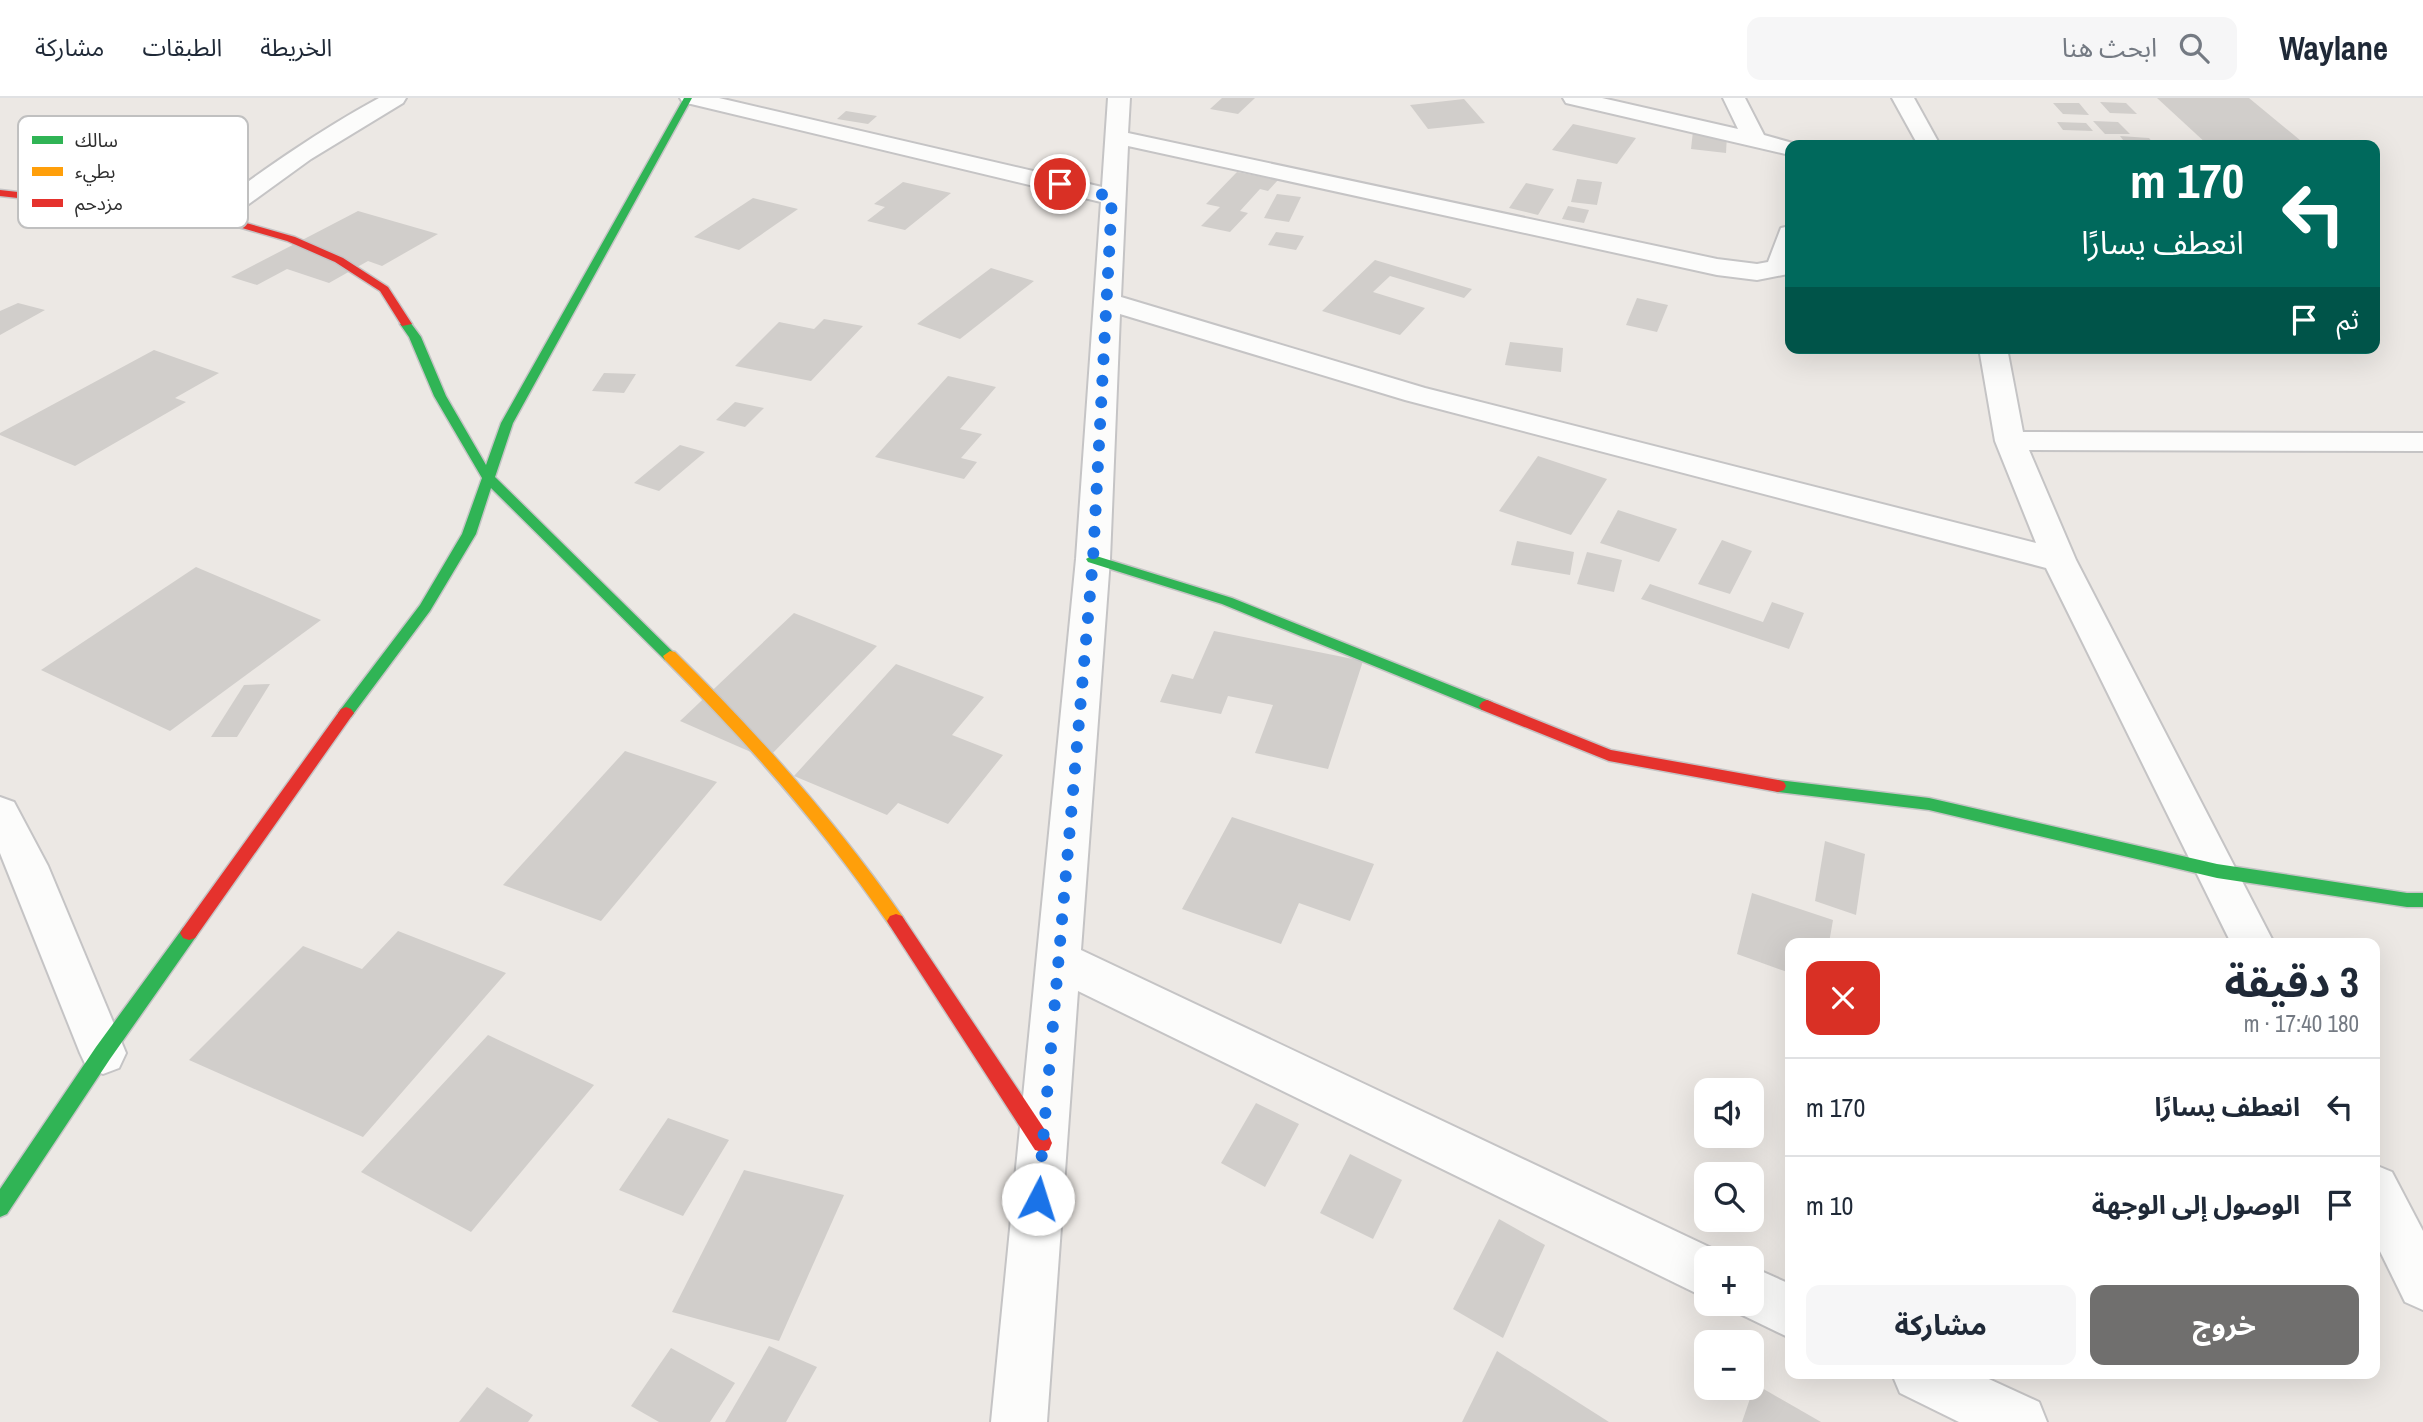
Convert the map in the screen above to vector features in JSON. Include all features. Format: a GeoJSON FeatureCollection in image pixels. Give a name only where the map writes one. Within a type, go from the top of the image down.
{"type":"FeatureCollection","features":[{"type":"Feature","properties":{"kind":"street"},"geometry":{"type":"LineString","coordinates":[[248,193],[365,114],[395,98]]}},
{"type":"Feature","properties":{"kind":"street"},"geometry":{"type":"LineString","coordinates":[[0,1208],[103,1053],[368,683],[425,608],[469,534],[507,423],[689,98],[1112,197]]}},
{"type":"Feature","properties":{"kind":"street"},"geometry":{"type":"LineString","coordinates":[[1019,1422],[1093,559],[1119,98]]}},
{"type":"Feature","properties":{"kind":"street"},"geometry":{"type":"LineString","coordinates":[[1574,98],[1785,147]]}},
{"type":"Feature","properties":{"kind":"street"},"geometry":{"type":"LineString","coordinates":[[1734,98],[1754,138]]}},
{"type":"Feature","properties":{"kind":"street"},"geometry":{"type":"LineString","coordinates":[[1903,98],[1926,140]]}},
{"type":"Feature","properties":{"kind":"street"},"geometry":{"type":"LineString","coordinates":[[1116,137],[1717,267],[1757,272],[1779,268],[1785,249]]}},
{"type":"Feature","properties":{"kind":"street"},"geometry":{"type":"LineString","coordinates":[[0,193],[18,195]]}},
{"type":"Feature","properties":{"kind":"street"},"geometry":{"type":"LineString","coordinates":[[248,227],[291,239],[339,260],[384,289],[415,337],[440,396],[488,478],[739,723],[864,872],[1042,1143]]}},
{"type":"Feature","properties":{"kind":"street"},"geometry":{"type":"LineString","coordinates":[[1106,301],[1415,394],[2059,560]]}},
{"type":"Feature","properties":{"kind":"street"},"geometry":{"type":"LineString","coordinates":[[1994,354],[2010,441],[2059,560],[2250,938]]}},
{"type":"Feature","properties":{"kind":"street"},"geometry":{"type":"LineString","coordinates":[[2010,441],[2423,442]]}},
{"type":"Feature","properties":{"kind":"street"},"geometry":{"type":"LineString","coordinates":[[1093,559],[1227,601],[1609,755],[1749,783],[1929,804],[2217,871],[2407,900],[2423,900]]}},
{"type":"Feature","properties":{"kind":"street"},"geometry":{"type":"LineString","coordinates":[[0,813],[27,866],[103,1053]]}},
{"type":"Feature","properties":{"kind":"street"},"geometry":{"type":"LineString","coordinates":[[1058,960],[1694,1266]]}},
{"type":"Feature","properties":{"kind":"street"},"geometry":{"type":"LineString","coordinates":[[2380,1199],[2423,1284]]}},
{"type":"Feature","properties":{"kind":"street"},"geometry":{"type":"LineString","coordinates":[[1764,1299],[1785,1310]]}},
{"type":"Feature","properties":{"kind":"street"},"geometry":{"type":"LineString","coordinates":[[1929,1379],[2019,1422]]}},
{"type":"Feature","properties":{"kind":"building"},"geometry":{"type":"Polygon","coordinates":[[[1222,98],[1255,98],[1238,114],[1210,109],[1222,98]]]}},
{"type":"Feature","properties":{"kind":"building"},"geometry":{"type":"Polygon","coordinates":[[[2157,98],[2249,98],[2300,140],[2203,140],[2157,98]]]}},
{"type":"Feature","properties":{"kind":"building"},"geometry":{"type":"Polygon","coordinates":[[[1464,99],[1485,123],[1428,129],[1410,105],[1464,99]]]}},
{"type":"Feature","properties":{"kind":"building"},"geometry":{"type":"Polygon","coordinates":[[[2100,102],[2126,103],[2137,114],[2110,113],[2100,102]]]}},
{"type":"Feature","properties":{"kind":"building"},"geometry":{"type":"Polygon","coordinates":[[[2053,103],[2079,103],[2089,115],[2063,114],[2053,103]]]}},
{"type":"Feature","properties":{"kind":"building"},"geometry":{"type":"Polygon","coordinates":[[[846,111],[877,116],[868,124],[837,119],[846,111]]]}},
{"type":"Feature","properties":{"kind":"building"},"geometry":{"type":"Polygon","coordinates":[[[2093,121],[2118,122],[2130,134],[2105,134],[2093,121]]]}},
{"type":"Feature","properties":{"kind":"building"},"geometry":{"type":"Polygon","coordinates":[[[2057,122],[2086,123],[2093,131],[2063,130],[2057,122]]]}},
{"type":"Feature","properties":{"kind":"building"},"geometry":{"type":"Polygon","coordinates":[[[1573,124],[1636,138],[1617,164],[1552,150],[1573,124]]]}},
{"type":"Feature","properties":{"kind":"building"},"geometry":{"type":"Polygon","coordinates":[[[1693,131],[1727,135],[1726,153],[1691,149],[1693,131]]]}},
{"type":"Feature","properties":{"kind":"building"},"geometry":{"type":"Polygon","coordinates":[[[2120,136],[2151,140],[2123,140],[2120,136]]]}},
{"type":"Feature","properties":{"kind":"building"},"geometry":{"type":"Polygon","coordinates":[[[1237,172],[1278,180],[1268,191],[1260,189],[1240,211],[1248,213],[1230,232],[1201,226],[1220,207],[1206,204],[1237,172]]]}},
{"type":"Feature","properties":{"kind":"building"},"geometry":{"type":"Polygon","coordinates":[[[1577,179],[1602,182],[1597,205],[1571,202],[1577,179]]]}},
{"type":"Feature","properties":{"kind":"building"},"geometry":{"type":"Polygon","coordinates":[[[903,182],[951,193],[905,230],[867,221],[885,207],[874,204],[903,182]]]}},
{"type":"Feature","properties":{"kind":"building"},"geometry":{"type":"Polygon","coordinates":[[[1526,183],[1554,189],[1538,215],[1509,208],[1526,183]]]}},
{"type":"Feature","properties":{"kind":"building"},"geometry":{"type":"Polygon","coordinates":[[[1277,194],[1301,197],[1289,222],[1264,218],[1277,194]]]}},
{"type":"Feature","properties":{"kind":"building"},"geometry":{"type":"Polygon","coordinates":[[[753,198],[798,209],[739,250],[694,237],[753,198]]]}},
{"type":"Feature","properties":{"kind":"building"},"geometry":{"type":"Polygon","coordinates":[[[1568,206],[1589,210],[1584,223],[1562,219],[1568,206]]]}},
{"type":"Feature","properties":{"kind":"building"},"geometry":{"type":"Polygon","coordinates":[[[358,211],[438,234],[382,266],[368,261],[329,283],[287,269],[257,285],[231,277],[358,211]]]}},
{"type":"Feature","properties":{"kind":"building"},"geometry":{"type":"Polygon","coordinates":[[[1276,232],[1304,236],[1296,250],[1268,245],[1276,232]]]}},
{"type":"Feature","properties":{"kind":"building"},"geometry":{"type":"Polygon","coordinates":[[[1375,260],[1472,289],[1464,298],[1390,276],[1373,292],[1425,308],[1400,335],[1322,311],[1375,260]]]}},
{"type":"Feature","properties":{"kind":"building"},"geometry":{"type":"Polygon","coordinates":[[[991,268],[1034,281],[960,339],[917,324],[991,268]]]}},
{"type":"Feature","properties":{"kind":"building"},"geometry":{"type":"Polygon","coordinates":[[[1637,298],[1668,305],[1657,332],[1626,325],[1637,298]]]}},
{"type":"Feature","properties":{"kind":"building"},"geometry":{"type":"Polygon","coordinates":[[[18,303],[45,310],[0,335],[0,311],[18,303]]]}},
{"type":"Feature","properties":{"kind":"building"},"geometry":{"type":"Polygon","coordinates":[[[824,319],[863,326],[811,381],[735,366],[779,322],[814,329],[824,319]]]}},
{"type":"Feature","properties":{"kind":"building"},"geometry":{"type":"Polygon","coordinates":[[[1510,342],[1563,348],[1561,372],[1505,365],[1510,342]]]}},
{"type":"Feature","properties":{"kind":"building"},"geometry":{"type":"Polygon","coordinates":[[[154,350],[219,373],[175,398],[186,402],[75,466],[0,435],[0,433],[154,350]]]}},
{"type":"Feature","properties":{"kind":"building"},"geometry":{"type":"Polygon","coordinates":[[[604,373],[636,374],[624,393],[592,391],[604,373]]]}},
{"type":"Feature","properties":{"kind":"building"},"geometry":{"type":"Polygon","coordinates":[[[948,376],[996,387],[960,429],[982,434],[961,458],[977,462],[964,479],[875,457],[948,376]]]}},
{"type":"Feature","properties":{"kind":"building"},"geometry":{"type":"Polygon","coordinates":[[[735,402],[764,408],[745,427],[716,420],[735,402]]]}},
{"type":"Feature","properties":{"kind":"building"},"geometry":{"type":"Polygon","coordinates":[[[680,445],[705,452],[659,491],[634,483],[680,445]]]}},
{"type":"Feature","properties":{"kind":"building"},"geometry":{"type":"Polygon","coordinates":[[[1538,456],[1607,479],[1571,535],[1499,511],[1538,456]]]}},
{"type":"Feature","properties":{"kind":"building"},"geometry":{"type":"Polygon","coordinates":[[[1618,510],[1677,529],[1659,562],[1600,543],[1618,510]]]}},
{"type":"Feature","properties":{"kind":"building"},"geometry":{"type":"Polygon","coordinates":[[[1722,540],[1752,551],[1730,594],[1698,584],[1722,540]]]}},
{"type":"Feature","properties":{"kind":"building"},"geometry":{"type":"Polygon","coordinates":[[[1517,541],[1574,552],[1570,575],[1511,565],[1517,541]]]}},
{"type":"Feature","properties":{"kind":"building"},"geometry":{"type":"Polygon","coordinates":[[[1587,552],[1622,560],[1614,592],[1577,584],[1587,552]]]}},
{"type":"Feature","properties":{"kind":"building"},"geometry":{"type":"Polygon","coordinates":[[[196,567],[321,620],[170,731],[41,670],[196,567]]]}},
{"type":"Feature","properties":{"kind":"building"},"geometry":{"type":"Polygon","coordinates":[[[1650,584],[1763,622],[1772,602],[1804,613],[1789,649],[1641,599],[1650,584]]]}},
{"type":"Feature","properties":{"kind":"building"},"geometry":{"type":"Polygon","coordinates":[[[794,613],[877,646],[767,759],[680,721],[794,613]]]}},
{"type":"Feature","properties":{"kind":"building"},"geometry":{"type":"Polygon","coordinates":[[[1214,631],[1363,661],[1328,769],[1255,753],[1273,705],[1228,696],[1221,714],[1160,702],[1172,674],[1193,679],[1214,631]]]}},
{"type":"Feature","properties":{"kind":"building"},"geometry":{"type":"Polygon","coordinates":[[[896,664],[984,697],[952,735],[1003,755],[948,824],[898,803],[887,815],[794,776],[896,664]]]}},
{"type":"Feature","properties":{"kind":"building"},"geometry":{"type":"Polygon","coordinates":[[[270,684],[237,737],[211,737],[244,685],[270,684]]]}},
{"type":"Feature","properties":{"kind":"building"},"geometry":{"type":"Polygon","coordinates":[[[625,751],[717,782],[601,921],[503,885],[625,751]]]}},
{"type":"Feature","properties":{"kind":"building"},"geometry":{"type":"Polygon","coordinates":[[[1232,817],[1374,864],[1350,921],[1299,903],[1281,944],[1182,909],[1232,817]]]}},
{"type":"Feature","properties":{"kind":"building"},"geometry":{"type":"Polygon","coordinates":[[[1825,841],[1865,854],[1856,915],[1815,901],[1825,841]]]}},
{"type":"Feature","properties":{"kind":"building"},"geometry":{"type":"Polygon","coordinates":[[[1752,893],[1833,920],[1830,938],[1785,938],[1785,971],[1737,954],[1752,893]]]}},
{"type":"Feature","properties":{"kind":"building"},"geometry":{"type":"Polygon","coordinates":[[[398,931],[506,973],[363,1137],[189,1060],[303,946],[362,969],[398,931]]]}},
{"type":"Feature","properties":{"kind":"building"},"geometry":{"type":"Polygon","coordinates":[[[488,1035],[594,1085],[471,1232],[361,1172],[488,1035]]]}},
{"type":"Feature","properties":{"kind":"building"},"geometry":{"type":"Polygon","coordinates":[[[1256,1103],[1299,1124],[1265,1187],[1221,1163],[1256,1103]]]}},
{"type":"Feature","properties":{"kind":"building"},"geometry":{"type":"Polygon","coordinates":[[[668,1118],[729,1140],[683,1216],[619,1190],[668,1118]]]}},
{"type":"Feature","properties":{"kind":"building"},"geometry":{"type":"Polygon","coordinates":[[[1350,1154],[1402,1180],[1373,1239],[1320,1213],[1350,1154]]]}},
{"type":"Feature","properties":{"kind":"building"},"geometry":{"type":"Polygon","coordinates":[[[744,1170],[844,1195],[779,1341],[672,1312],[744,1170]]]}},
{"type":"Feature","properties":{"kind":"building"},"geometry":{"type":"Polygon","coordinates":[[[1499,1219],[1545,1245],[1503,1338],[1453,1309],[1499,1219]]]}},
{"type":"Feature","properties":{"kind":"building"},"geometry":{"type":"Polygon","coordinates":[[[769,1346],[817,1367],[786,1422],[725,1422],[769,1346]]]}},
{"type":"Feature","properties":{"kind":"building"},"geometry":{"type":"Polygon","coordinates":[[[671,1348],[735,1383],[710,1422],[659,1422],[631,1406],[671,1348]]]}},
{"type":"Feature","properties":{"kind":"building"},"geometry":{"type":"Polygon","coordinates":[[[1497,1351],[1609,1422],[1462,1422],[1497,1351]]]}},
{"type":"Feature","properties":{"kind":"building"},"geometry":{"type":"Polygon","coordinates":[[[487,1387],[533,1415],[528,1422],[459,1422],[487,1387]]]}},
{"type":"Feature","properties":{"kind":"building"},"geometry":{"type":"Polygon","coordinates":[[[1764,1389],[1821,1422],[1742,1422],[1750,1400],[1764,1400],[1764,1389]]]}},
{"type":"Feature","properties":{"kind":"traffic: fast"},"geometry":{"type":"LineString","coordinates":[[346,713],[425,608],[469,534],[507,423],[688,98]]}},
{"type":"Feature","properties":{"kind":"traffic: fast"},"geometry":{"type":"LineString","coordinates":[[406,324],[415,337],[440,396],[488,478],[670,656]]}},
{"type":"Feature","properties":{"kind":"traffic: fast"},"geometry":{"type":"LineString","coordinates":[[1093,559],[1227,601],[1487,706]]}},
{"type":"Feature","properties":{"kind":"traffic: fast"},"geometry":{"type":"LineString","coordinates":[[1778,786],[1929,804],[2217,871],[2407,900],[2423,900]]}},
{"type":"Feature","properties":{"kind":"traffic: fast"},"geometry":{"type":"LineString","coordinates":[[0,1207],[103,1053],[189,933]]}},
{"type":"Feature","properties":{"kind":"traffic: slow"},"geometry":{"type":"LineString","coordinates":[[670,656],[790,782],[845,850],[896,921]]}},
{"type":"Feature","properties":{"kind":"traffic: jam"},"geometry":{"type":"LineString","coordinates":[[0,193],[18,195]]}},
{"type":"Feature","properties":{"kind":"traffic: jam"},"geometry":{"type":"LineString","coordinates":[[248,227],[291,239],[339,260],[384,289],[406,324]]}},
{"type":"Feature","properties":{"kind":"traffic: jam"},"geometry":{"type":"LineString","coordinates":[[1487,706],[1609,755],[1778,786]]}},
{"type":"Feature","properties":{"kind":"traffic: jam"},"geometry":{"type":"LineString","coordinates":[[189,933],[346,713]]}},
{"type":"Feature","properties":{"kind":"traffic: jam"},"geometry":{"type":"LineString","coordinates":[[896,921],[1042,1143]]}},
{"type":"Feature","properties":{"kind":"route"},"geometry":{"type":"LineString","coordinates":[[1038,1199],[1093,559],[1112,197],[1060,184]]}}]}
